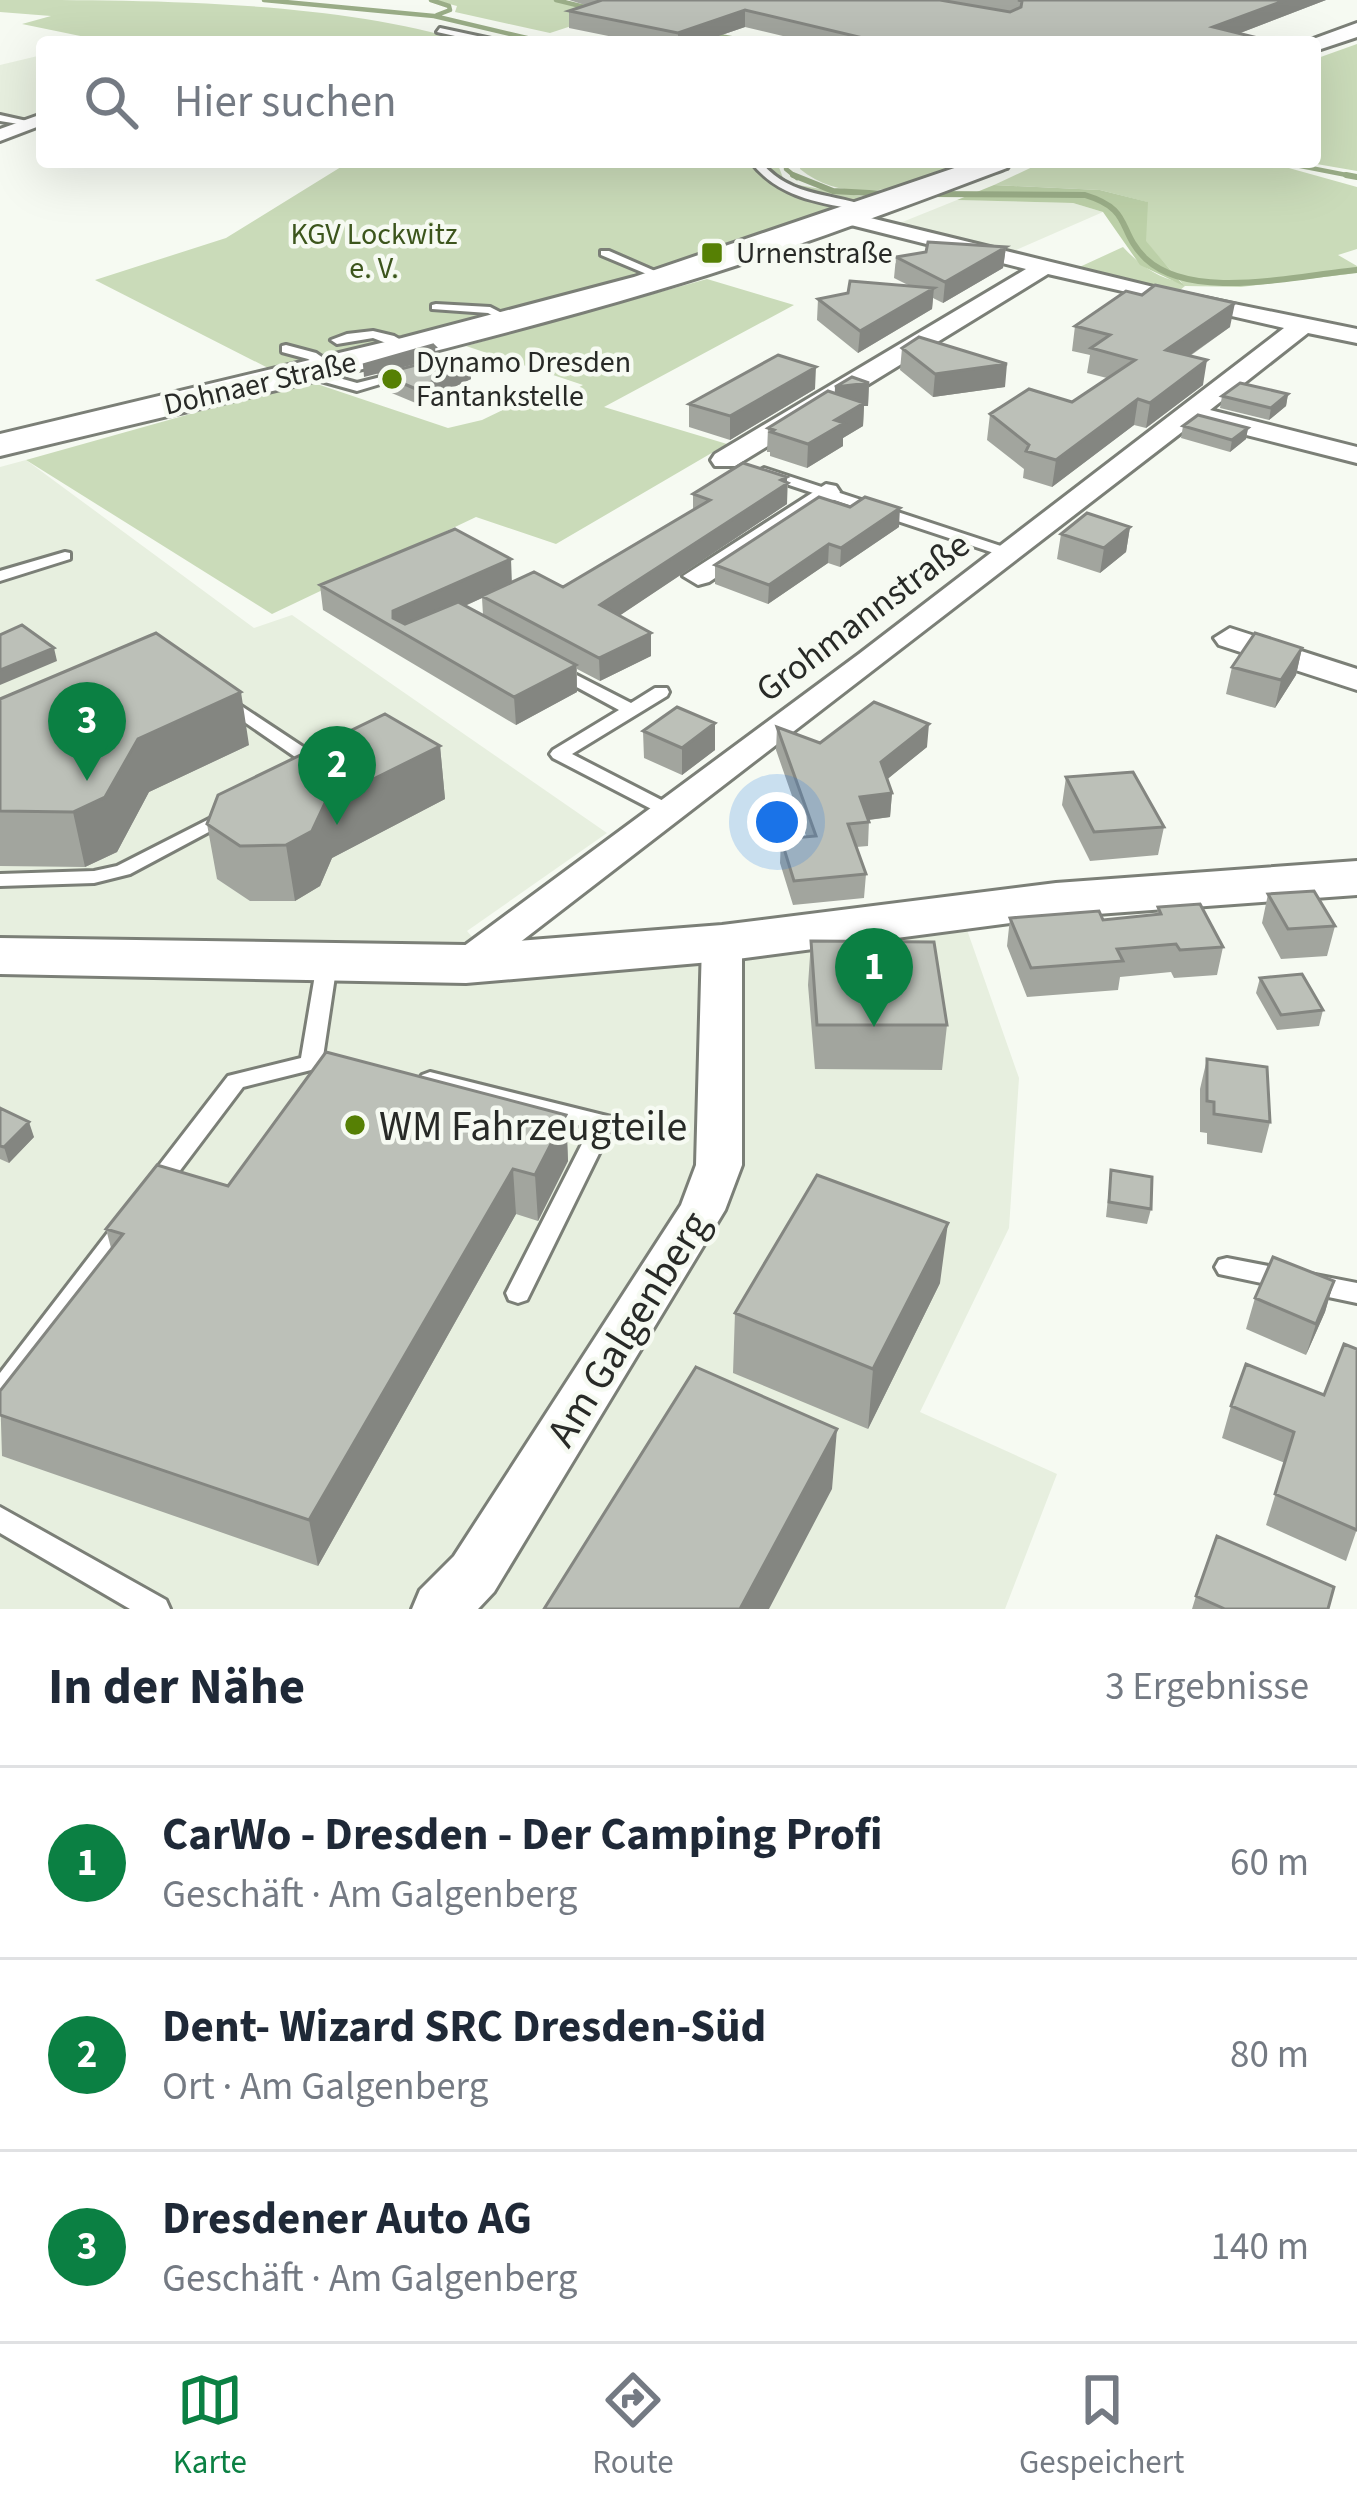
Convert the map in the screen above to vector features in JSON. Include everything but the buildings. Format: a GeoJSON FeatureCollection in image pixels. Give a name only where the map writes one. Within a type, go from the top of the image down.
{"type":"FeatureCollection","features":[{"type":"Feature","properties":{"kind":"main road"},"geometry":{"type":"LineString","coordinates":[[1321,42],[1357,30]]}},
{"type":"Feature","properties":{"kind":"main road","name":"Dohnaer Straße"},"geometry":{"type":"LineString","coordinates":[[0,445],[315,357],[426,344],[665,278],[982,168]]}},
{"type":"Feature","properties":{"kind":"main road"},"geometry":{"type":"LineString","coordinates":[[0,956],[466,964],[722,943],[1056,900],[1357,878]]}},
{"type":"Feature","properties":{"kind":"street"},"geometry":{"type":"LineString","coordinates":[[0,135],[36,121]]}},
{"type":"Feature","properties":{"kind":"street"},"geometry":{"type":"LineString","coordinates":[[864,211],[1042,268],[1357,336]]}},
{"type":"Feature","properties":{"kind":"street"},"geometry":{"type":"LineString","coordinates":[[725,460],[1042,268]]}},
{"type":"Feature","properties":{"kind":"street","name":"Grohmannstraße"},"geometry":{"type":"LineString","coordinates":[[466,964],[1302,326]]}},
{"type":"Feature","properties":{"kind":"street"},"geometry":{"type":"LineString","coordinates":[[1192,413],[1357,455]]}},
{"type":"Feature","properties":{"kind":"street"},"geometry":{"type":"LineString","coordinates":[[698,576],[826,492]]}},
{"type":"Feature","properties":{"kind":"street"},"geometry":{"type":"LineString","coordinates":[[1230,638],[1357,680]]}},
{"type":"Feature","properties":{"kind":"street","name":"Am Galgenberg"},"geometry":{"type":"LineString","coordinates":[[440,1609],[474,1574],[703,1210],[719,1165],[722,943]]}},
{"type":"Feature","properties":{"kind":"lane"},"geometry":{"type":"LineString","coordinates":[[440,30],[466,36]]}},
{"type":"Feature","properties":{"kind":"lane"},"geometry":{"type":"LineString","coordinates":[[0,118],[36,121]]}},
{"type":"Feature","properties":{"kind":"lane"},"geometry":{"type":"LineString","coordinates":[[759,168],[764,176],[797,193],[864,211]]}},
{"type":"Feature","properties":{"kind":"lane"},"geometry":{"type":"LineString","coordinates":[[605,254],[665,278]]}},
{"type":"Feature","properties":{"kind":"lane"},"geometry":{"type":"LineString","coordinates":[[725,460],[1008,553]]}},
{"type":"Feature","properties":{"kind":"lane"},"geometry":{"type":"LineString","coordinates":[[0,576],[65,556]]}},
{"type":"Feature","properties":{"kind":"lane"},"geometry":{"type":"LineString","coordinates":[[536,658],[630,710]]}},
{"type":"Feature","properties":{"kind":"lane"},"geometry":{"type":"LineString","coordinates":[[208,689],[323,765],[303,775]]}},
{"type":"Feature","properties":{"kind":"lane"},"geometry":{"type":"LineString","coordinates":[[661,692],[560,754],[669,811]]}},
{"type":"Feature","properties":{"kind":"lane"},"geometry":{"type":"LineString","coordinates":[[0,880],[94,877],[123,870],[243,807]]}},
{"type":"Feature","properties":{"kind":"lane"},"geometry":{"type":"LineString","coordinates":[[311,1063],[327,963]]}},
{"type":"Feature","properties":{"kind":"lane"},"geometry":{"type":"LineString","coordinates":[[0,1392],[236,1081],[311,1063],[354,1068]]}},
{"type":"Feature","properties":{"kind":"lane"},"geometry":{"type":"LineString","coordinates":[[396,1074],[602,1124],[518,1293]]}},
{"type":"Feature","properties":{"kind":"lane"},"geometry":{"type":"LineString","coordinates":[[1227,1267],[1357,1293]]}},
{"type":"Feature","properties":{"kind":"lane"},"geometry":{"type":"LineString","coordinates":[[0,1519],[157,1609]]}},
{"type":"Feature","properties":{"kind":"shaded area"},"geometry":{"type":"Polygon","coordinates":[[[36,56],[36,113],[20,119],[0,115],[0,65],[36,56]]]}},
{"type":"Feature","properties":{"kind":"shaded area"},"geometry":{"type":"Polygon","coordinates":[[[957,200],[1073,203],[1103,212],[1007,254],[895,225],[957,200]]]}},
{"type":"Feature","properties":{"kind":"shaded area"},"geometry":{"type":"Polygon","coordinates":[[[26,460],[254,628],[292,615],[607,833],[467,931],[505,976],[966,927],[1019,1078],[1009,1228],[920,1412],[1057,1474],[1005,1609],[0,1609],[0,467],[26,460]]]}},
{"type":"Feature","properties":{"kind":"green space"},"geometry":{"type":"Polygon","coordinates":[[[0,0],[237,5],[357,18],[444,36],[80,36],[22,24],[51,16],[0,12],[0,0]]]}},
{"type":"Feature","properties":{"kind":"green space"},"geometry":{"type":"Polygon","coordinates":[[[434,0],[567,0],[560,2],[605,15],[550,33],[455,12],[457,6],[434,0]]]}},
{"type":"Feature","properties":{"kind":"green space"},"geometry":{"type":"Polygon","coordinates":[[[1357,44],[1357,171],[1321,165],[1321,57],[1357,44]]]}},
{"type":"Feature","properties":{"kind":"green space","name":"KGV Lockwitz e. V."},"geometry":{"type":"Polygon","coordinates":[[[339,168],[779,168],[783,178],[793,184],[876,199],[603,285],[270,369],[95,280],[226,238],[339,168]]]}},
{"type":"Feature","properties":{"kind":"green space"},"geometry":{"type":"Polygon","coordinates":[[[960,168],[911,184],[865,191],[820,182],[800,169],[960,168]]]}},
{"type":"Feature","properties":{"kind":"green space"},"geometry":{"type":"Polygon","coordinates":[[[1030,168],[1289,168],[1357,187],[1357,249],[1338,255],[1357,266],[1357,273],[1241,287],[1185,286],[1174,295],[1073,270],[1123,247],[1150,270],[1182,283],[1145,241],[1147,202],[1100,190],[994,185],[1030,168]]]}},
{"type":"Feature","properties":{"kind":"green space"},"geometry":{"type":"Polygon","coordinates":[[[994,185],[1100,190],[1148,202],[1146,241],[1184,286],[1140,265],[1103,212],[1073,203],[957,200],[994,185]]]}},
{"type":"Feature","properties":{"kind":"green space"},"geometry":{"type":"Polygon","coordinates":[[[707,279],[794,305],[604,407],[727,444],[556,544],[476,517],[272,614],[26,460],[308,381],[448,428],[482,420],[519,402],[539,409],[583,385],[466,346],[707,279]]]}},
{"type":"Feature","properties":{"kind":"waterway"},"geometry":{"type":"LineString","coordinates":[[264,0],[434,16],[519,36]]}},
{"type":"Feature","properties":{"kind":"waterway"},"geometry":{"type":"LineString","coordinates":[[431,0],[449,6],[450,10],[437,15]]}},
{"type":"Feature","properties":{"kind":"waterway"},"geometry":{"type":"LineString","coordinates":[[556,0],[593,9]]}},
{"type":"Feature","properties":{"kind":"waterway"},"geometry":{"type":"LineString","coordinates":[[709,34],[720,36]]}},
{"type":"Feature","properties":{"kind":"waterway"},"geometry":{"type":"LineString","coordinates":[[786,168],[794,175]]}},
{"type":"Feature","properties":{"kind":"waterway"},"geometry":{"type":"LineString","coordinates":[[1311,168],[1357,177],[1346,175]]}},
{"type":"Feature","properties":{"kind":"waterway"},"geometry":{"type":"LineString","coordinates":[[794,175],[833,191],[887,194]]}},
{"type":"Feature","properties":{"kind":"waterway"},"geometry":{"type":"LineString","coordinates":[[794,175],[797,178]]}},
{"type":"Feature","properties":{"kind":"waterway"},"geometry":{"type":"LineString","coordinates":[[929,194],[1085,195],[1118,214],[1146,259],[1190,280],[1247,282],[1357,270]]}},
{"type":"Feature","properties":{"kind":"place","name":"Urnenstraße"},"geometry":{"type":"Point","coordinates":[712,253]}},
{"type":"Feature","properties":{"kind":"place","name":"Dynamo Dresden Fantankstelle"},"geometry":{"type":"Point","coordinates":[392,379]}},
{"type":"Feature","properties":{"kind":"place","name":"Dresdener Auto AG"},"geometry":{"type":"Point","coordinates":[87,781]}},
{"type":"Feature","properties":{"kind":"place","name":"Dent- Wizard SRC Dresden-Süd"},"geometry":{"type":"Point","coordinates":[337,825]}},
{"type":"Feature","properties":{"kind":"place","name":"CarWo - Dresden - Der Camping Profi"},"geometry":{"type":"Point","coordinates":[874,1027]}},
{"type":"Feature","properties":{"kind":"place","name":"WM Fahrzeugteile"},"geometry":{"type":"Point","coordinates":[355,1125]}}]}
